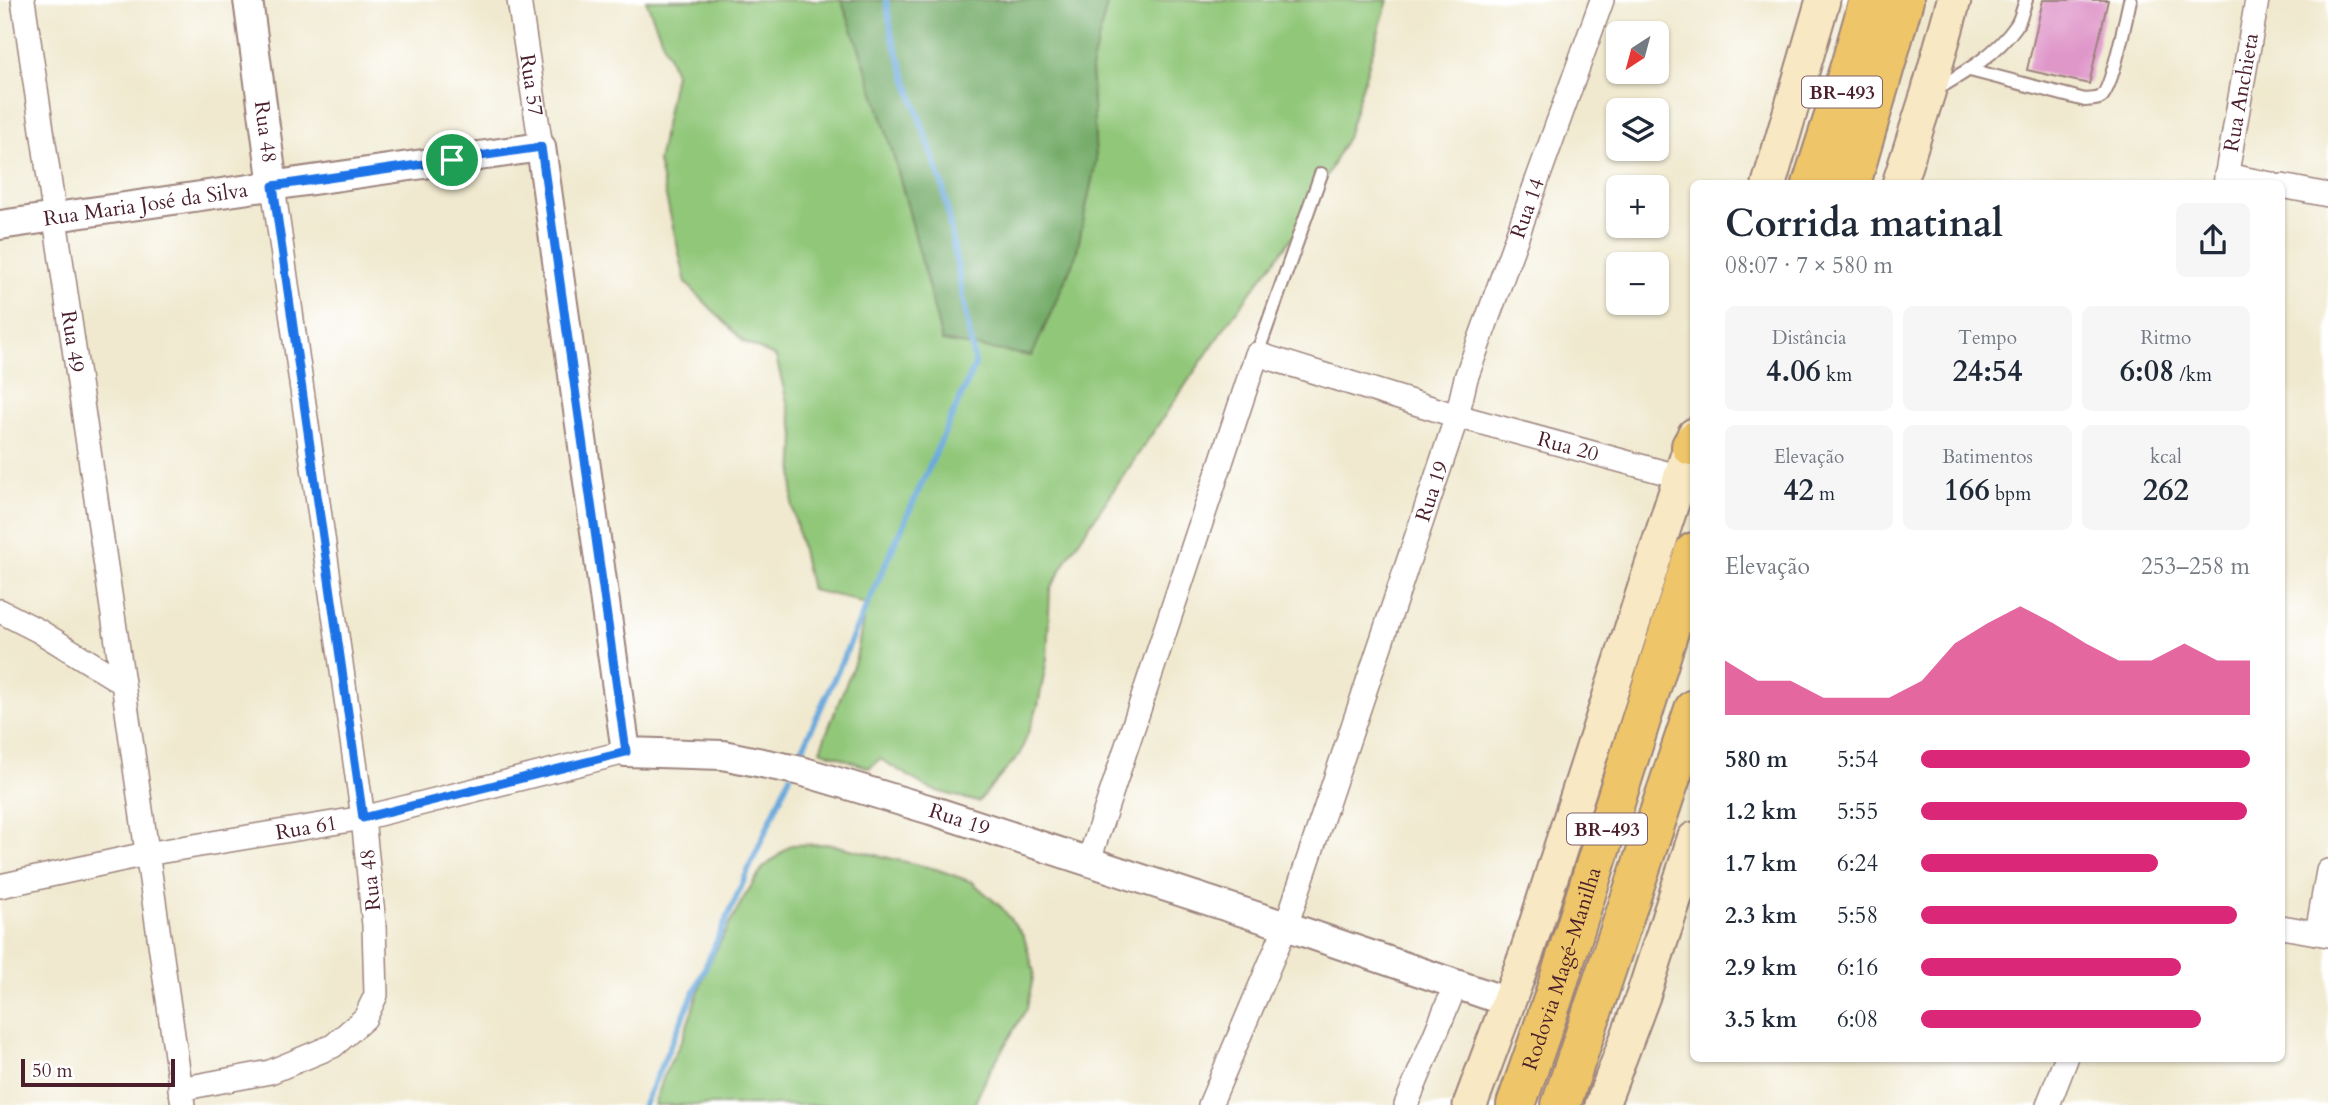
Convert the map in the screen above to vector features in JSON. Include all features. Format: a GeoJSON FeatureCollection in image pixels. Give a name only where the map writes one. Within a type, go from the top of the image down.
{"type":"FeatureCollection","features":[{"type":"Feature","properties":{"kind":"highway","name":"BR-493"},"geometry":{"type":"LineString","coordinates":[[1813,180],[1869,0]]}},
{"type":"Feature","properties":{"kind":"highway","name":"BR-493"},"geometry":{"type":"LineString","coordinates":[[1853,180],[1904,0]]}},
{"type":"Feature","properties":{"kind":"highway","name":"Rodovia Magé-Manilha"},"geometry":{"type":"LineString","coordinates":[[1516,1105],[1553,999],[1690,565]]}},
{"type":"Feature","properties":{"kind":"highway","name":"Rodovia Magé-Manilha"},"geometry":{"type":"LineString","coordinates":[[1562,1105],[1690,721]]}},
{"type":"Feature","properties":{"kind":"main road"},"geometry":{"type":"LineString","coordinates":[[1770,180],[1823,0]]}},
{"type":"Feature","properties":{"kind":"main road"},"geometry":{"type":"LineString","coordinates":[[1900,180],[1954,0]]}},
{"type":"Feature","properties":{"kind":"main road"},"geometry":{"type":"LineString","coordinates":[[1471,1105],[1527,952],[1690,450]]}},
{"type":"Feature","properties":{"kind":"main road"},"geometry":{"type":"LineString","coordinates":[[1602,1105],[1643,996],[1690,851]]}},
{"type":"Feature","properties":{"kind":"street","name":"Rua 49"},"geometry":{"type":"LineString","coordinates":[[23,0],[123,683]]}},
{"type":"Feature","properties":{"kind":"street","name":"Rua 48"},"geometry":{"type":"LineString","coordinates":[[182,1097],[270,1072],[332,1045],[365,1018],[376,995],[374,925],[363,818],[248,0]]}},
{"type":"Feature","properties":{"kind":"street","name":"Rua 57"},"geometry":{"type":"LineString","coordinates":[[519,0],[626,752]]}},
{"type":"Feature","properties":{"kind":"street","name":"Rua 14"},"geometry":{"type":"LineString","coordinates":[[1457,416],[1466,378],[1602,0]]}},
{"type":"Feature","properties":{"kind":"street","name":"Rua Anchieta"},"geometry":{"type":"LineString","coordinates":[[2226,179],[2257,0]]}},
{"type":"Feature","properties":{"kind":"street","name":"Rua Maria José da Silva"},"geometry":{"type":"LineString","coordinates":[[0,225],[541,147]]}},
{"type":"Feature","properties":{"kind":"street"},"geometry":{"type":"LineString","coordinates":[[2285,187],[2328,195]]}},
{"type":"Feature","properties":{"kind":"street","name":"Rua 20"},"geometry":{"type":"LineString","coordinates":[[1257,354],[1457,416],[1690,450]]}},
{"type":"Feature","properties":{"kind":"street"},"geometry":{"type":"LineString","coordinates":[[1088,863],[1257,354]]}},
{"type":"Feature","properties":{"kind":"street","name":"Rua 19"},"geometry":{"type":"LineString","coordinates":[[1210,1105],[1286,926],[1457,416]]}},
{"type":"Feature","properties":{"kind":"street"},"geometry":{"type":"LineString","coordinates":[[0,611],[40,631],[123,683],[182,1097]]}},
{"type":"Feature","properties":{"kind":"street","name":"Rua 19"},"geometry":{"type":"LineString","coordinates":[[626,752],[723,755],[801,771],[931,810],[1508,1002]]}},
{"type":"Feature","properties":{"kind":"street","name":"Rua 61"},"geometry":{"type":"LineString","coordinates":[[0,886],[146,854],[363,818],[626,752]]}},
{"type":"Feature","properties":{"kind":"street"},"geometry":{"type":"LineString","coordinates":[[2285,928],[2323,934],[2328,871]]}},
{"type":"Feature","properties":{"kind":"street"},"geometry":{"type":"LineString","coordinates":[[1406,1105],[1456,984]]}},
{"type":"Feature","properties":{"kind":"street"},"geometry":{"type":"LineString","coordinates":[[2048,1105],[2065,1062]]}},
{"type":"Feature","properties":{"kind":"lane"},"geometry":{"type":"LineString","coordinates":[[1928,93],[1987,57],[2018,25],[2026,0]]}},
{"type":"Feature","properties":{"kind":"lane"},"geometry":{"type":"LineString","coordinates":[[1970,69],[2085,100],[2104,96],[2110,83],[2130,0]]}},
{"type":"Feature","properties":{"kind":"lane"},"geometry":{"type":"LineString","coordinates":[[1257,354],[1321,174]]}},
{"type":"Feature","properties":{"kind":"green space"},"geometry":{"type":"Polygon","coordinates":[[[646,0],[841,0],[885,126],[942,340],[1031,356],[1076,255],[1096,161],[1091,68],[1108,0],[1388,0],[1347,137],[1300,227],[1227,324],[1070,554],[1050,590],[1047,659],[1038,706],[1020,754],[978,802],[930,789],[880,759],[869,768],[820,750],[856,658],[866,605],[811,590],[792,506],[795,435],[776,357],[744,342],[686,283],[658,162],[675,73],[646,0]]]}},
{"type":"Feature","properties":{"kind":"green space"},"geometry":{"type":"Polygon","coordinates":[[[841,0],[1108,0],[1091,68],[1096,161],[1076,255],[1032,356],[942,341],[885,126],[841,0]]]}},
{"type":"Feature","properties":{"kind":"green space"},"geometry":{"type":"Polygon","coordinates":[[[829,844],[936,869],[972,882],[1002,908],[1024,937],[1034,972],[1027,1008],[989,1072],[974,1105],[654,1105],[665,1073],[683,1038],[707,967],[762,869],[791,845],[829,844]]]}},
{"type":"Feature","properties":{"kind":"building"},"geometry":{"type":"Polygon","coordinates":[[[2043,0],[2108,0],[2089,84],[2027,70],[2043,0]]]}},
{"type":"Feature","properties":{"kind":"waterway"},"geometry":{"type":"LineString","coordinates":[[796,763],[975,365],[943,187],[892,36],[886,0]]}},
{"type":"Feature","properties":{"kind":"waterway"},"geometry":{"type":"LineString","coordinates":[[644,1105],[790,776]]}},
{"type":"Feature","properties":{"kind":"route"},"geometry":{"type":"LineString","coordinates":[[541,147],[626,752],[363,818],[273,186],[452,160],[541,147]]}}]}
